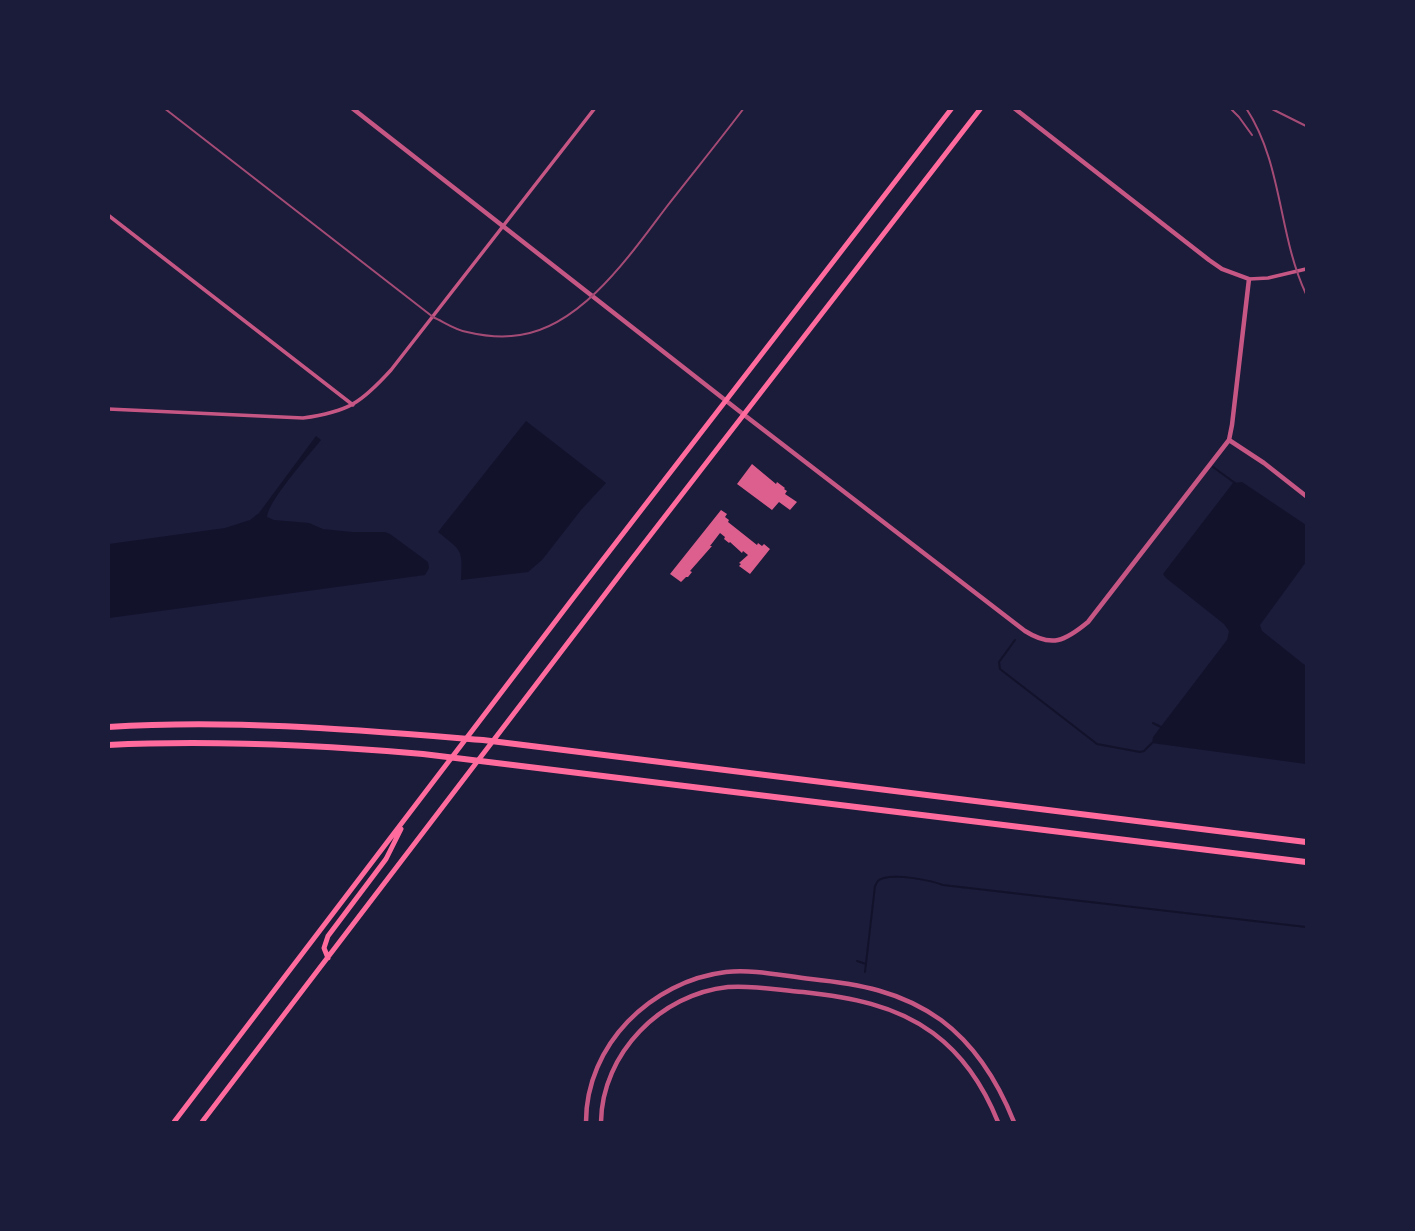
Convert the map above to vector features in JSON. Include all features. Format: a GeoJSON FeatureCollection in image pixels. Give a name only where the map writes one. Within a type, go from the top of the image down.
{"type":"FeatureCollection","features":[{"type":"Feature","properties":{"kind":"highway"},"geometry":{"type":"LineString","coordinates":[[108,727],[274,726],[483,740],[1307,842]]}},
{"type":"Feature","properties":{"kind":"highway"},"geometry":{"type":"LineString","coordinates":[[108,745],[274,744],[423,754],[1307,862]]}},
{"type":"Feature","properties":{"kind":"main road"},"geometry":{"type":"LineString","coordinates":[[173,1122],[953,108]]}},
{"type":"Feature","properties":{"kind":"main road"},"geometry":{"type":"LineString","coordinates":[[202,1122],[743,414],[981,108]]}},
{"type":"Feature","properties":{"kind":"main road"},"geometry":{"type":"LineString","coordinates":[[328,958],[324,948],[328,936],[386,859],[407,817]]}},
{"type":"Feature","properties":{"kind":"street"},"geometry":{"type":"LineString","coordinates":[[352,108],[743,414],[1025,631],[1039,639],[1056,641],[1073,635],[1088,622],[1229,440],[1249,279]]}},
{"type":"Feature","properties":{"kind":"street"},"geometry":{"type":"LineString","coordinates":[[108,409],[303,418],[328,415],[353,405],[373,390],[391,370],[595,108]]}},
{"type":"Feature","properties":{"kind":"street"},"geometry":{"type":"LineString","coordinates":[[1014,108],[1222,269],[1249,279],[1268,278],[1307,269]]}},
{"type":"Feature","properties":{"kind":"street"},"geometry":{"type":"LineString","coordinates":[[108,215],[353,405]]}},
{"type":"Feature","properties":{"kind":"street"},"geometry":{"type":"LineString","coordinates":[[1229,440],[1307,496]]}},
{"type":"Feature","properties":{"kind":"street"},"geometry":{"type":"LineString","coordinates":[[586,1122],[589,1094],[607,1051],[621,1028],[641,1009],[661,994],[703,976],[754,972],[878,989],[925,1010],[942,1021],[976,1053],[1005,1098],[1014,1122]]}},
{"type":"Feature","properties":{"kind":"street"},"geometry":{"type":"LineString","coordinates":[[601,1122],[604,1097],[620,1058],[633,1038],[650,1020],[669,1007],[707,991],[729,987],[765,988],[850,999],[874,1004],[917,1023],[949,1047],[964,1063],[991,1105],[998,1122]]}},
{"type":"Feature","properties":{"kind":"shaded area"},"geometry":{"type":"Polygon","coordinates":[[[526,421],[606,483],[542,560],[528,572],[461,580],[459,551],[438,532],[526,421]]]}},
{"type":"Feature","properties":{"kind":"shaded area"},"geometry":{"type":"Polygon","coordinates":[[[316,436],[321,440],[281,490],[267,517],[309,523],[323,529],[385,532],[428,562],[429,568],[425,575],[109,618],[109,544],[225,528],[250,520],[259,513],[316,436]]]}},
{"type":"Feature","properties":{"kind":"shaded area"},"geometry":{"type":"Polygon","coordinates":[[[1242,482],[1306,525],[1306,562],[1260,625],[1262,631],[1306,666],[1306,764],[1152,743],[1153,737],[1227,640],[1229,631],[1163,574],[1233,483],[1242,482]]]}},
{"type":"Feature","properties":{"kind":"building"},"geometry":{"type":"Polygon","coordinates":[[[752,464],[785,488],[785,494],[797,502],[790,510],[779,502],[772,510],[737,484],[752,464]]]}},
{"type":"Feature","properties":{"kind":"building"},"geometry":{"type":"Polygon","coordinates":[[[721,510],[727,514],[725,517],[728,522],[757,545],[764,544],[770,549],[750,574],[739,566],[748,555],[729,543],[720,533],[690,571],[692,572],[681,582],[670,574],[721,510]]]}},
{"type":"Feature","properties":{"kind":"waterway"},"geometry":{"type":"LineString","coordinates":[[1213,467],[1235,483]]}},
{"type":"Feature","properties":{"kind":"waterway"},"geometry":{"type":"LineString","coordinates":[[1015,640],[999,662],[1000,669],[1097,744],[1140,752],[1152,743]]}},
{"type":"Feature","properties":{"kind":"waterway"},"geometry":{"type":"LineString","coordinates":[[1153,723],[1161,727]]}},
{"type":"Feature","properties":{"kind":"waterway"},"geometry":{"type":"LineString","coordinates":[[865,972],[875,886],[879,880],[890,877],[1306,927]]}},
{"type":"Feature","properties":{"kind":"waterway"},"geometry":{"type":"LineString","coordinates":[[857,961],[866,964]]}},
{"type":"Feature","properties":{"kind":"railway"},"geometry":{"type":"LineString","coordinates":[[164,108],[433,317],[463,331],[500,336],[520,335],[543,329],[565,318],[585,302],[622,264],[744,108]]}},
{"type":"Feature","properties":{"kind":"railway"},"geometry":{"type":"LineString","coordinates":[[1230,108],[1252,135]]}},
{"type":"Feature","properties":{"kind":"railway"},"geometry":{"type":"LineString","coordinates":[[1246,108],[1267,152],[1290,248],[1306,294]]}},
{"type":"Feature","properties":{"kind":"railway"},"geometry":{"type":"LineString","coordinates":[[1270,108],[1306,126]]}}]}
